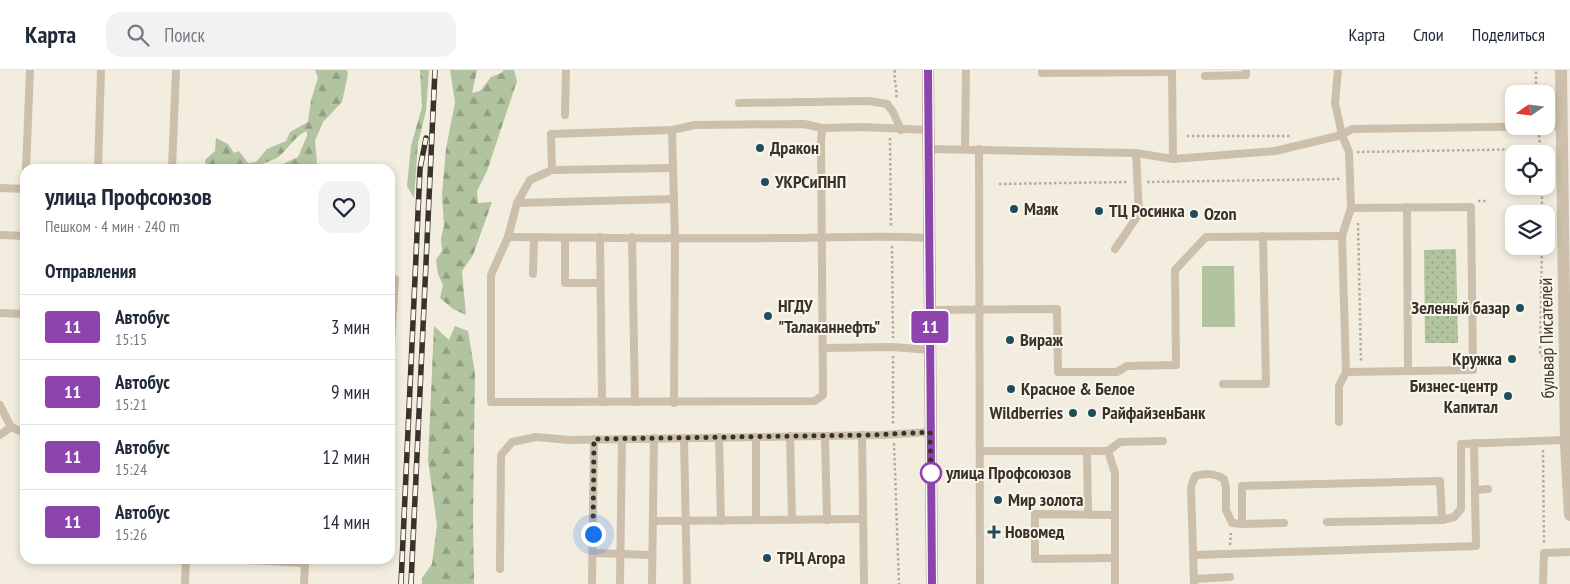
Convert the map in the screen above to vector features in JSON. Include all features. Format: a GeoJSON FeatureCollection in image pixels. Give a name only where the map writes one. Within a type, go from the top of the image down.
{"type":"FeatureCollection","features":[{"type":"Feature","properties":{"kind":"main road"},"geometry":{"type":"LineString","coordinates":[[928,70],[932,584]]}},
{"type":"Feature","properties":{"kind":"street","name":"бульвар Писателей"},"geometry":{"type":"LineString","coordinates":[[1561,70],[1567,343],[1567,444],[1570,515]]}},
{"type":"Feature","properties":{"kind":"lane"},"geometry":{"type":"LineString","coordinates":[[26,164],[30,70]]}},
{"type":"Feature","properties":{"kind":"lane"},"geometry":{"type":"LineString","coordinates":[[98,164],[101,70]]}},
{"type":"Feature","properties":{"kind":"lane"},"geometry":{"type":"LineString","coordinates":[[172,164],[176,70]]}},
{"type":"Feature","properties":{"kind":"lane"},"geometry":{"type":"LineString","coordinates":[[565,115],[566,70]]}},
{"type":"Feature","properties":{"kind":"lane"},"geometry":{"type":"LineString","coordinates":[[965,149],[966,70]]}},
{"type":"Feature","properties":{"kind":"lane"},"geometry":{"type":"LineString","coordinates":[[1042,70],[1042,73],[1172,71],[1173,159]]}},
{"type":"Feature","properties":{"kind":"lane"},"geometry":{"type":"LineString","coordinates":[[1205,76],[1246,75],[1246,70]]}},
{"type":"Feature","properties":{"kind":"lane"},"geometry":{"type":"LineString","coordinates":[[1338,70],[1335,103],[1348,152],[1353,208],[1342,236],[1346,372],[1339,386],[1339,422]]}},
{"type":"Feature","properties":{"kind":"lane"},"geometry":{"type":"LineString","coordinates":[[739,103],[869,101],[887,104],[901,130]]}},
{"type":"Feature","properties":{"kind":"lane"},"geometry":{"type":"LineString","coordinates":[[552,170],[551,134],[672,130],[695,125],[804,124],[822,128],[863,127],[928,130]]}},
{"type":"Feature","properties":{"kind":"lane"},"geometry":{"type":"LineString","coordinates":[[1555,126],[1561,126]]}},
{"type":"Feature","properties":{"kind":"lane"},"geometry":{"type":"LineString","coordinates":[[929,149],[1136,153],[1173,159],[1275,151],[1342,135],[1352,129],[1505,127]]}},
{"type":"Feature","properties":{"kind":"lane"},"geometry":{"type":"LineString","coordinates":[[672,168],[552,170],[530,180],[518,203],[508,237],[491,275],[491,402],[674,403],[815,401],[823,395],[822,128]]}},
{"type":"Feature","properties":{"kind":"lane"},"geometry":{"type":"LineString","coordinates":[[672,130],[675,239],[674,403]]}},
{"type":"Feature","properties":{"kind":"lane"},"geometry":{"type":"LineString","coordinates":[[979,149],[980,584]]}},
{"type":"Feature","properties":{"kind":"lane"},"geometry":{"type":"LineString","coordinates":[[1115,249],[1139,214],[1136,153]]}},
{"type":"Feature","properties":{"kind":"lane"},"geometry":{"type":"LineString","coordinates":[[0,188],[20,189]]}},
{"type":"Feature","properties":{"kind":"lane"},"geometry":{"type":"LineString","coordinates":[[518,203],[674,199]]}},
{"type":"Feature","properties":{"kind":"lane"},"geometry":{"type":"LineString","coordinates":[[1407,207],[1408,371]]}},
{"type":"Feature","properties":{"kind":"lane"},"geometry":{"type":"LineString","coordinates":[[1346,372],[1473,370],[1471,207],[1353,208]]}},
{"type":"Feature","properties":{"kind":"lane"},"geometry":{"type":"LineString","coordinates":[[0,234],[20,236]]}},
{"type":"Feature","properties":{"kind":"lane"},"geometry":{"type":"LineString","coordinates":[[508,237],[675,239],[864,236],[929,238]]}},
{"type":"Feature","properties":{"kind":"lane"},"geometry":{"type":"LineString","coordinates":[[1223,384],[1266,384],[1263,236]]}},
{"type":"Feature","properties":{"kind":"lane"},"geometry":{"type":"LineString","coordinates":[[930,310],[1057,309],[1058,372],[1117,372],[1127,366],[1176,366],[1175,270],[1206,238],[1342,236]]}},
{"type":"Feature","properties":{"kind":"lane"},"geometry":{"type":"LineString","coordinates":[[600,237],[602,402]]}},
{"type":"Feature","properties":{"kind":"lane"},"geometry":{"type":"LineString","coordinates":[[632,237],[635,402]]}},
{"type":"Feature","properties":{"kind":"lane"},"geometry":{"type":"LineString","coordinates":[[533,274],[534,238]]}},
{"type":"Feature","properties":{"kind":"lane"},"geometry":{"type":"LineString","coordinates":[[565,238],[565,283],[600,283]]}},
{"type":"Feature","properties":{"kind":"lane"},"geometry":{"type":"LineString","coordinates":[[0,313],[20,314]]}},
{"type":"Feature","properties":{"kind":"lane"},"geometry":{"type":"LineString","coordinates":[[823,348],[893,347],[931,350]]}},
{"type":"Feature","properties":{"kind":"lane"},"geometry":{"type":"LineString","coordinates":[[0,406],[11,427],[20,431]]}},
{"type":"Feature","properties":{"kind":"lane"},"geometry":{"type":"LineString","coordinates":[[0,435],[11,427]]}},
{"type":"Feature","properties":{"kind":"lane"},"geometry":{"type":"LineString","coordinates":[[500,570],[501,455],[512,442],[536,437],[569,440],[825,436],[930,432]]}},
{"type":"Feature","properties":{"kind":"lane"},"geometry":{"type":"LineString","coordinates":[[862,435],[864,584]]}},
{"type":"Feature","properties":{"kind":"lane"},"geometry":{"type":"LineString","coordinates":[[790,436],[792,520]]}},
{"type":"Feature","properties":{"kind":"lane"},"geometry":{"type":"LineString","coordinates":[[825,436],[827,520]]}},
{"type":"Feature","properties":{"kind":"lane"},"geometry":{"type":"LineString","coordinates":[[719,437],[721,521]]}},
{"type":"Feature","properties":{"kind":"lane"},"geometry":{"type":"LineString","coordinates":[[756,437],[756,520]]}},
{"type":"Feature","properties":{"kind":"lane"},"geometry":{"type":"LineString","coordinates":[[652,584],[654,438]]}},
{"type":"Feature","properties":{"kind":"lane"},"geometry":{"type":"LineString","coordinates":[[684,438],[687,584]]}},
{"type":"Feature","properties":{"kind":"lane"},"geometry":{"type":"LineString","coordinates":[[592,584],[594,439]]}},
{"type":"Feature","properties":{"kind":"lane"},"geometry":{"type":"LineString","coordinates":[[620,584],[622,439]]}},
{"type":"Feature","properties":{"kind":"lane"},"geometry":{"type":"LineString","coordinates":[[980,452],[1108,451],[1120,442],[1163,441]]}},
{"type":"Feature","properties":{"kind":"lane"},"geometry":{"type":"LineString","coordinates":[[1327,522],[1442,520],[1454,517],[1460,510],[1461,444],[1543,441],[1567,444]]}},
{"type":"Feature","properties":{"kind":"lane"},"geometry":{"type":"LineString","coordinates":[[1194,555],[1476,546],[1474,443]]}},
{"type":"Feature","properties":{"kind":"lane"},"geometry":{"type":"LineString","coordinates":[[1087,451],[1088,514]]}},
{"type":"Feature","properties":{"kind":"lane"},"geometry":{"type":"LineString","coordinates":[[1108,451],[1114,473],[1115,584]]}},
{"type":"Feature","properties":{"kind":"lane"},"geometry":{"type":"LineString","coordinates":[[1230,577],[1194,582],[1190,487],[1195,476],[1216,474],[1224,479],[1226,510],[1232,523],[1284,523]]}},
{"type":"Feature","properties":{"kind":"lane"},"geometry":{"type":"LineString","coordinates":[[1242,524],[1242,486],[1440,482],[1442,520]]}},
{"type":"Feature","properties":{"kind":"lane"},"geometry":{"type":"LineString","coordinates":[[1475,490],[1488,489]]}},
{"type":"Feature","properties":{"kind":"lane"},"geometry":{"type":"LineString","coordinates":[[1114,515],[1035,514],[1036,559],[1114,558]]}},
{"type":"Feature","properties":{"kind":"lane"},"geometry":{"type":"LineString","coordinates":[[653,522],[863,519]]}},
{"type":"Feature","properties":{"kind":"lane"},"geometry":{"type":"LineString","coordinates":[[1543,584],[1544,553],[1570,552]]}},
{"type":"Feature","properties":{"kind":"lane"},"geometry":{"type":"LineString","coordinates":[[593,553],[652,555]]}},
{"type":"Feature","properties":{"kind":"lane"},"geometry":{"type":"LineString","coordinates":[[185,584],[186,564]]}},
{"type":"Feature","properties":{"kind":"lane"},"geometry":{"type":"LineString","coordinates":[[304,584],[305,564]]}},
{"type":"Feature","properties":{"kind":"path"},"geometry":{"type":"LineString","coordinates":[[893,112],[897,93],[894,76],[895,70]]}},
{"type":"Feature","properties":{"kind":"path"},"geometry":{"type":"LineString","coordinates":[[1536,70],[1536,85]]}},
{"type":"Feature","properties":{"kind":"path"},"geometry":{"type":"LineString","coordinates":[[1187,136],[1292,136]]}},
{"type":"Feature","properties":{"kind":"path"},"geometry":{"type":"LineString","coordinates":[[1352,152],[1505,150]]}},
{"type":"Feature","properties":{"kind":"path"},"geometry":{"type":"LineString","coordinates":[[999,184],[1343,179],[1343,171]]}},
{"type":"Feature","properties":{"kind":"path"},"geometry":{"type":"LineString","coordinates":[[1477,201],[1487,201]]}},
{"type":"Feature","properties":{"kind":"path"},"geometry":{"type":"LineString","coordinates":[[1353,208],[1358,217],[1361,371]]}},
{"type":"Feature","properties":{"kind":"path"},"geometry":{"type":"LineString","coordinates":[[1542,255],[1540,355],[1549,358]]}},
{"type":"Feature","properties":{"kind":"path"},"geometry":{"type":"LineString","coordinates":[[1543,441],[1544,553]]}},
{"type":"Feature","properties":{"kind":"green space"},"geometry":{"type":"Polygon","coordinates":[[[315,70],[347,70],[348,74],[342,102],[323,122],[315,141],[316,164],[283,164],[298,157],[307,136],[307,131],[299,136],[277,158],[263,164],[205,164],[205,160],[215,151],[216,138],[228,144],[234,153],[239,151],[248,163],[256,162],[267,149],[286,141],[290,132],[308,122],[311,100],[318,78],[315,70]]]}},
{"type":"Feature","properties":{"kind":"green space"},"geometry":{"type":"Polygon","coordinates":[[[420,70],[429,70],[426,111],[418,143],[414,198],[407,186],[411,146],[422,107],[420,70]]]}},
{"type":"Feature","properties":{"kind":"green space"},"geometry":{"type":"Polygon","coordinates":[[[450,70],[477,70],[472,93],[480,91],[491,77],[504,70],[514,70],[517,81],[487,171],[477,191],[478,203],[492,202],[473,255],[462,271],[466,315],[453,309],[440,298],[443,285],[438,274],[436,260],[442,251],[441,238],[444,226],[442,194],[446,149],[455,102],[450,70]]]}},
{"type":"Feature","properties":{"kind":"green space"},"geometry":{"type":"Polygon","coordinates":[[[1456,249],[1458,343],[1425,343],[1424,250],[1456,249]]]}},
{"type":"Feature","properties":{"kind":"green space"},"geometry":{"type":"Polygon","coordinates":[[[1202,266],[1234,266],[1235,327],[1202,327],[1202,266]]]}},
{"type":"Feature","properties":{"kind":"green space"},"geometry":{"type":"Polygon","coordinates":[[[434,326],[449,340],[455,326],[468,331],[475,373],[474,584],[422,584],[422,578],[432,564],[437,525],[428,460],[434,326]]]}},
{"type":"Feature","properties":{"kind":"railway"},"geometry":{"type":"LineString","coordinates":[[411,584],[435,70]]}},
{"type":"Feature","properties":{"kind":"railway"},"geometry":{"type":"LineString","coordinates":[[401,584],[420,169],[426,138]]}},
{"type":"Feature","properties":{"kind":"bus line","name":"11"},"geometry":{"type":"LineString","coordinates":[[928,70],[932,584]]}},
{"type":"Feature","properties":{"kind":"place","name":"Дракон"},"geometry":{"type":"Point","coordinates":[760,148]}},
{"type":"Feature","properties":{"kind":"place","name":"УКРСиПНП"},"geometry":{"type":"Point","coordinates":[765,182]}},
{"type":"Feature","properties":{"kind":"place","name":"Маяк"},"geometry":{"type":"Point","coordinates":[1014,209]}},
{"type":"Feature","properties":{"kind":"place","name":"ТЦ Росинка"},"geometry":{"type":"Point","coordinates":[1099,211]}},
{"type":"Feature","properties":{"kind":"place","name":"Ozon"},"geometry":{"type":"Point","coordinates":[1194,214]}},
{"type":"Feature","properties":{"kind":"place","name":"Зеленый базар"},"geometry":{"type":"Point","coordinates":[1520,308]}},
{"type":"Feature","properties":{"kind":"place","name":"НГДУ \"Талаканнефть\""},"geometry":{"type":"Point","coordinates":[768,316]}},
{"type":"Feature","properties":{"kind":"place","name":"Вираж"},"geometry":{"type":"Point","coordinates":[1010,340]}},
{"type":"Feature","properties":{"kind":"place","name":"Кружка"},"geometry":{"type":"Point","coordinates":[1512,359]}},
{"type":"Feature","properties":{"kind":"place","name":"Красное & Белое"},"geometry":{"type":"Point","coordinates":[1011,389]}},
{"type":"Feature","properties":{"kind":"place","name":"Бизнес-центр Капитал"},"geometry":{"type":"Point","coordinates":[1508,396]}},
{"type":"Feature","properties":{"kind":"place","name":"Wildberries"},"geometry":{"type":"Point","coordinates":[1073,413]}},
{"type":"Feature","properties":{"kind":"place","name":"РайфайзенБанк"},"geometry":{"type":"Point","coordinates":[1092,413]}},
{"type":"Feature","properties":{"kind":"place","name":"улица Профсоюзов"},"geometry":{"type":"Point","coordinates":[931,473]}},
{"type":"Feature","properties":{"kind":"place","name":"Мир золота"},"geometry":{"type":"Point","coordinates":[998,500]}},
{"type":"Feature","properties":{"kind":"place","name":"Новомед"},"geometry":{"type":"Point","coordinates":[994,532]}},
{"type":"Feature","properties":{"kind":"place","name":"ТРЦ Агора"},"geometry":{"type":"Point","coordinates":[767,558]}},
{"type":"Feature","properties":{"kind":"route"},"geometry":{"type":"LineString","coordinates":[[593,534],[594,439],[882,435],[930,432],[931,473]]}}]}
